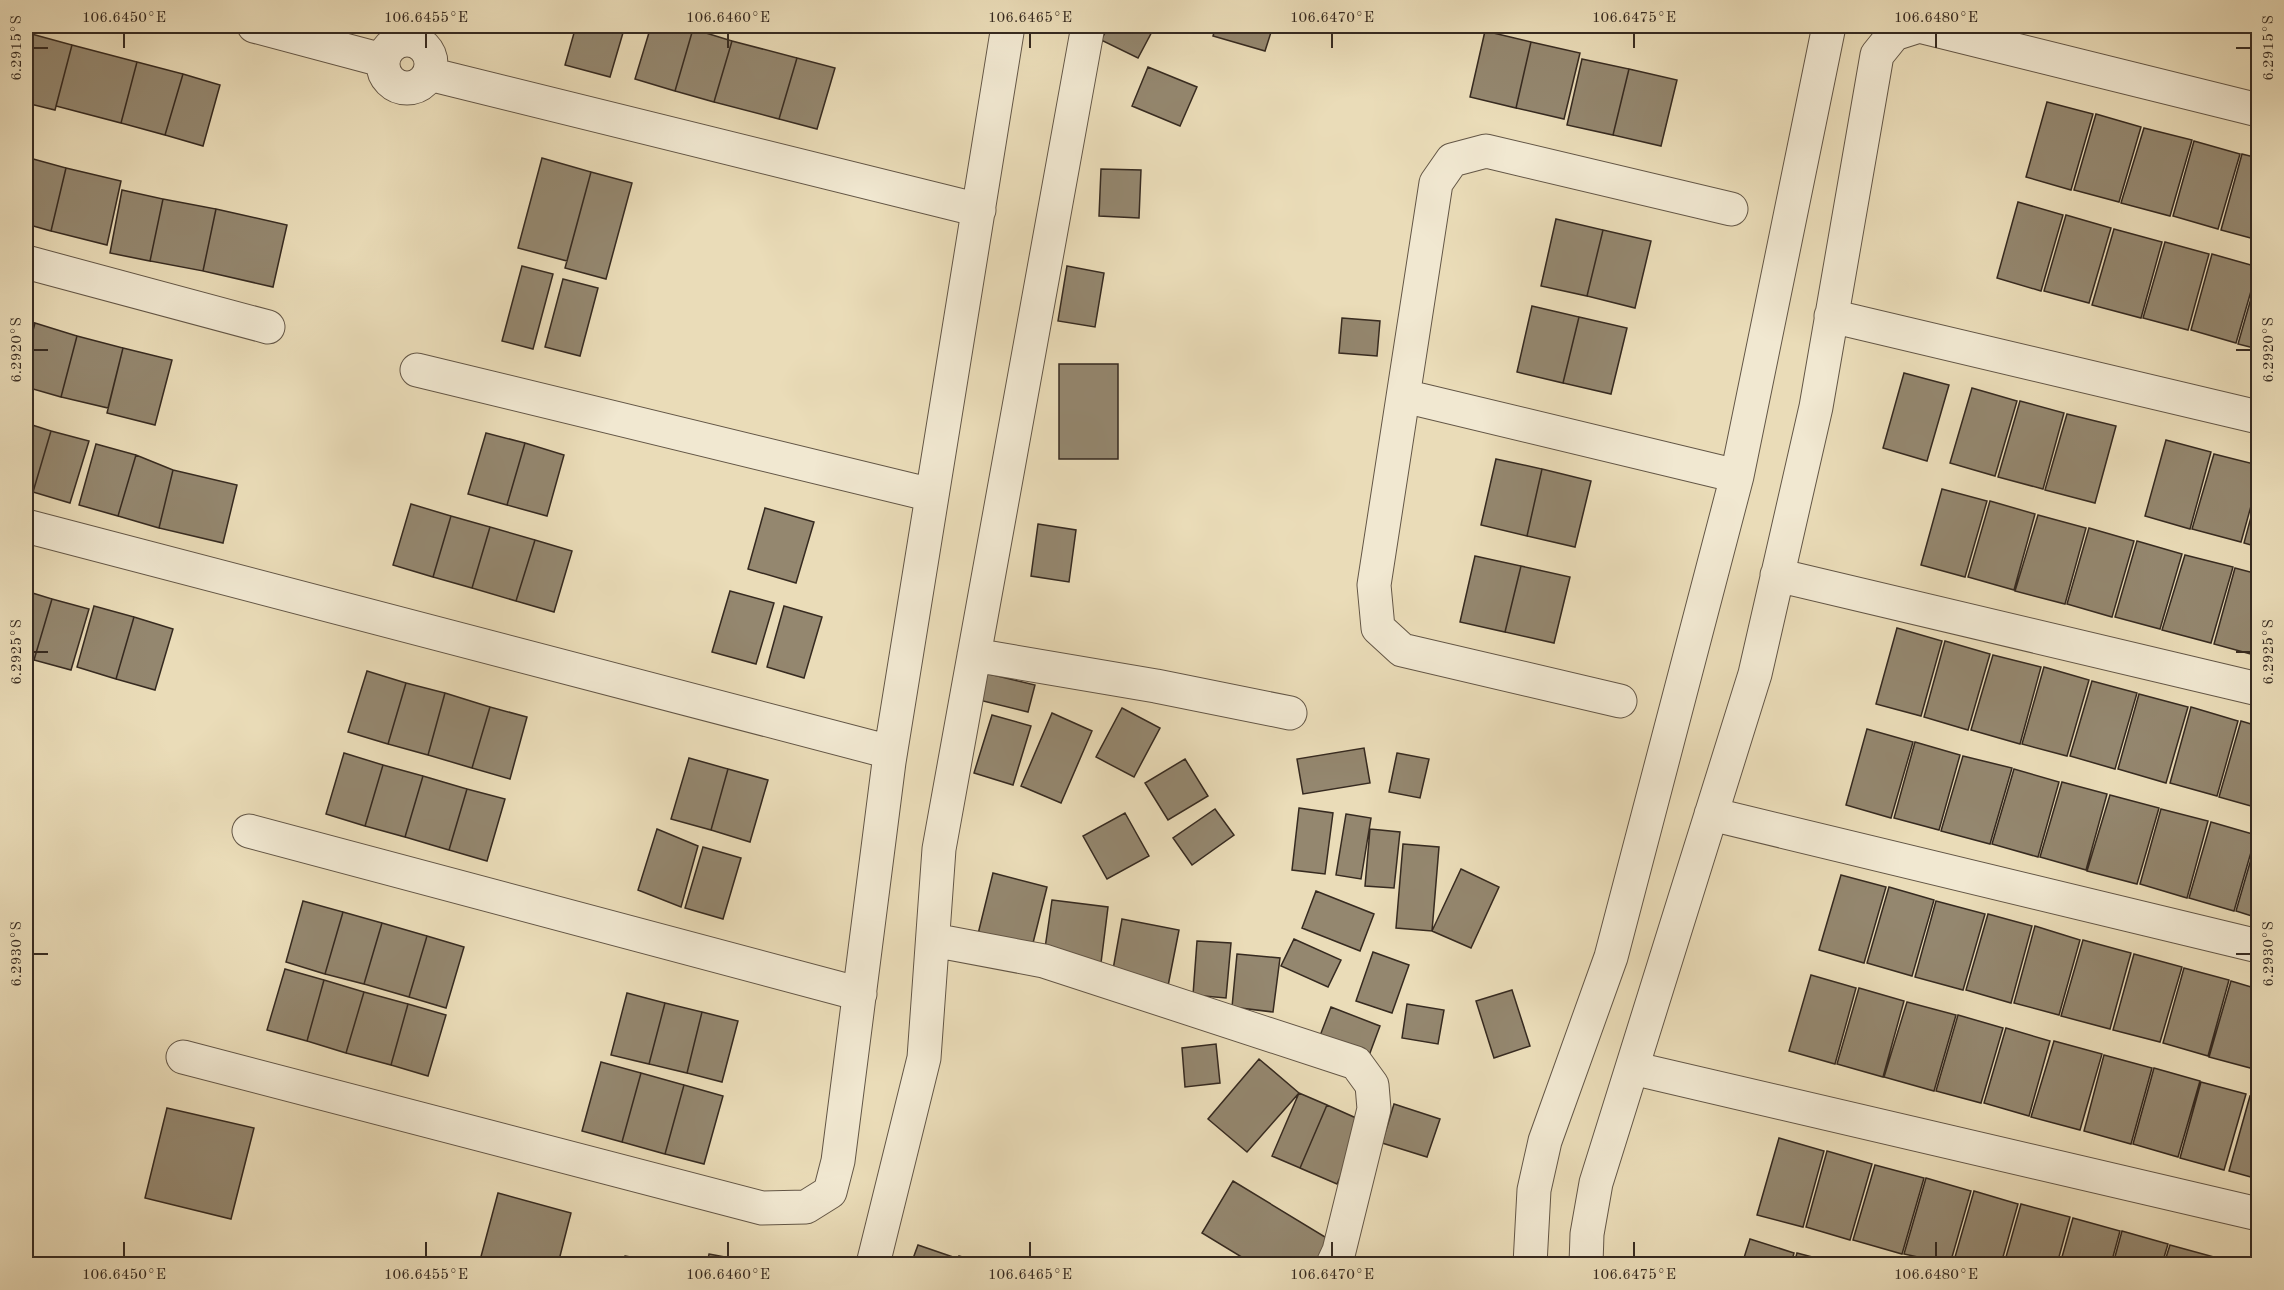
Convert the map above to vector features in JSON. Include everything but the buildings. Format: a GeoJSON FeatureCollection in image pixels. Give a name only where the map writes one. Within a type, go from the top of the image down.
{"type":"FeatureCollection","features":[{"type":"Feature","properties":{"kind":"street"},"geometry":{"type":"LineString","coordinates":[[254,26],[382,60]]}},
{"type":"Feature","properties":{"kind":"street"},"geometry":{"type":"LineString","coordinates":[[183,1057],[762,1208],[806,1207],[830,1192],[838,1161],[890,752],[1008,26]]}},
{"type":"Feature","properties":{"kind":"street"},"geometry":{"type":"LineString","coordinates":[[873,1264],[924,1058],[939,849],[1088,26]]}},
{"type":"Feature","properties":{"kind":"street"},"geometry":{"type":"LineString","coordinates":[[1530,1264],[1534,1190],[1545,1142],[1611,957],[1737,476],[1829,26]]}},
{"type":"Feature","properties":{"kind":"street"},"geometry":{"type":"LineString","coordinates":[[1586,1264],[1587,1234],[1596,1183],[1755,674],[1816,407],[1877,54],[1894,34],[1919,26],[2259,110]]}},
{"type":"Feature","properties":{"kind":"street"},"geometry":{"type":"LineString","coordinates":[[414,33],[426,49],[431,65],[429,74],[415,87],[396,85],[383,70],[382,60],[386,51],[393,44],[414,33]]}},
{"type":"Feature","properties":{"kind":"street"},"geometry":{"type":"LineString","coordinates":[[429,74],[979,210]]}},
{"type":"Feature","properties":{"kind":"street"},"geometry":{"type":"LineString","coordinates":[[1620,701],[1402,650],[1378,628],[1374,585],[1436,183],[1452,160],[1486,151],[1731,209]]}},
{"type":"Feature","properties":{"kind":"street"},"geometry":{"type":"LineString","coordinates":[[26,262],[268,327]]}},
{"type":"Feature","properties":{"kind":"street"},"geometry":{"type":"LineString","coordinates":[[1831,316],[2259,417]]}},
{"type":"Feature","properties":{"kind":"street"},"geometry":{"type":"LineString","coordinates":[[417,370],[932,495]]}},
{"type":"Feature","properties":{"kind":"street"},"geometry":{"type":"LineString","coordinates":[[1404,396],[1737,476]]}},
{"type":"Feature","properties":{"kind":"street"},"geometry":{"type":"LineString","coordinates":[[26,526],[890,752]]}},
{"type":"Feature","properties":{"kind":"street"},"geometry":{"type":"LineString","coordinates":[[1777,575],[2259,690]]}},
{"type":"Feature","properties":{"kind":"street"},"geometry":{"type":"LineString","coordinates":[[974,655],[1156,686],[1290,713]]}},
{"type":"Feature","properties":{"kind":"street"},"geometry":{"type":"LineString","coordinates":[[1711,814],[2259,946]]}},
{"type":"Feature","properties":{"kind":"street"},"geometry":{"type":"LineString","coordinates":[[249,831],[860,994]]}},
{"type":"Feature","properties":{"kind":"street"},"geometry":{"type":"LineString","coordinates":[[933,940],[1044,961],[1356,1063],[1372,1085],[1374,1109],[1339,1251],[1333,1264]]}},
{"type":"Feature","properties":{"kind":"street"},"geometry":{"type":"LineString","coordinates":[[1632,1068],[2259,1214]]}}]}
